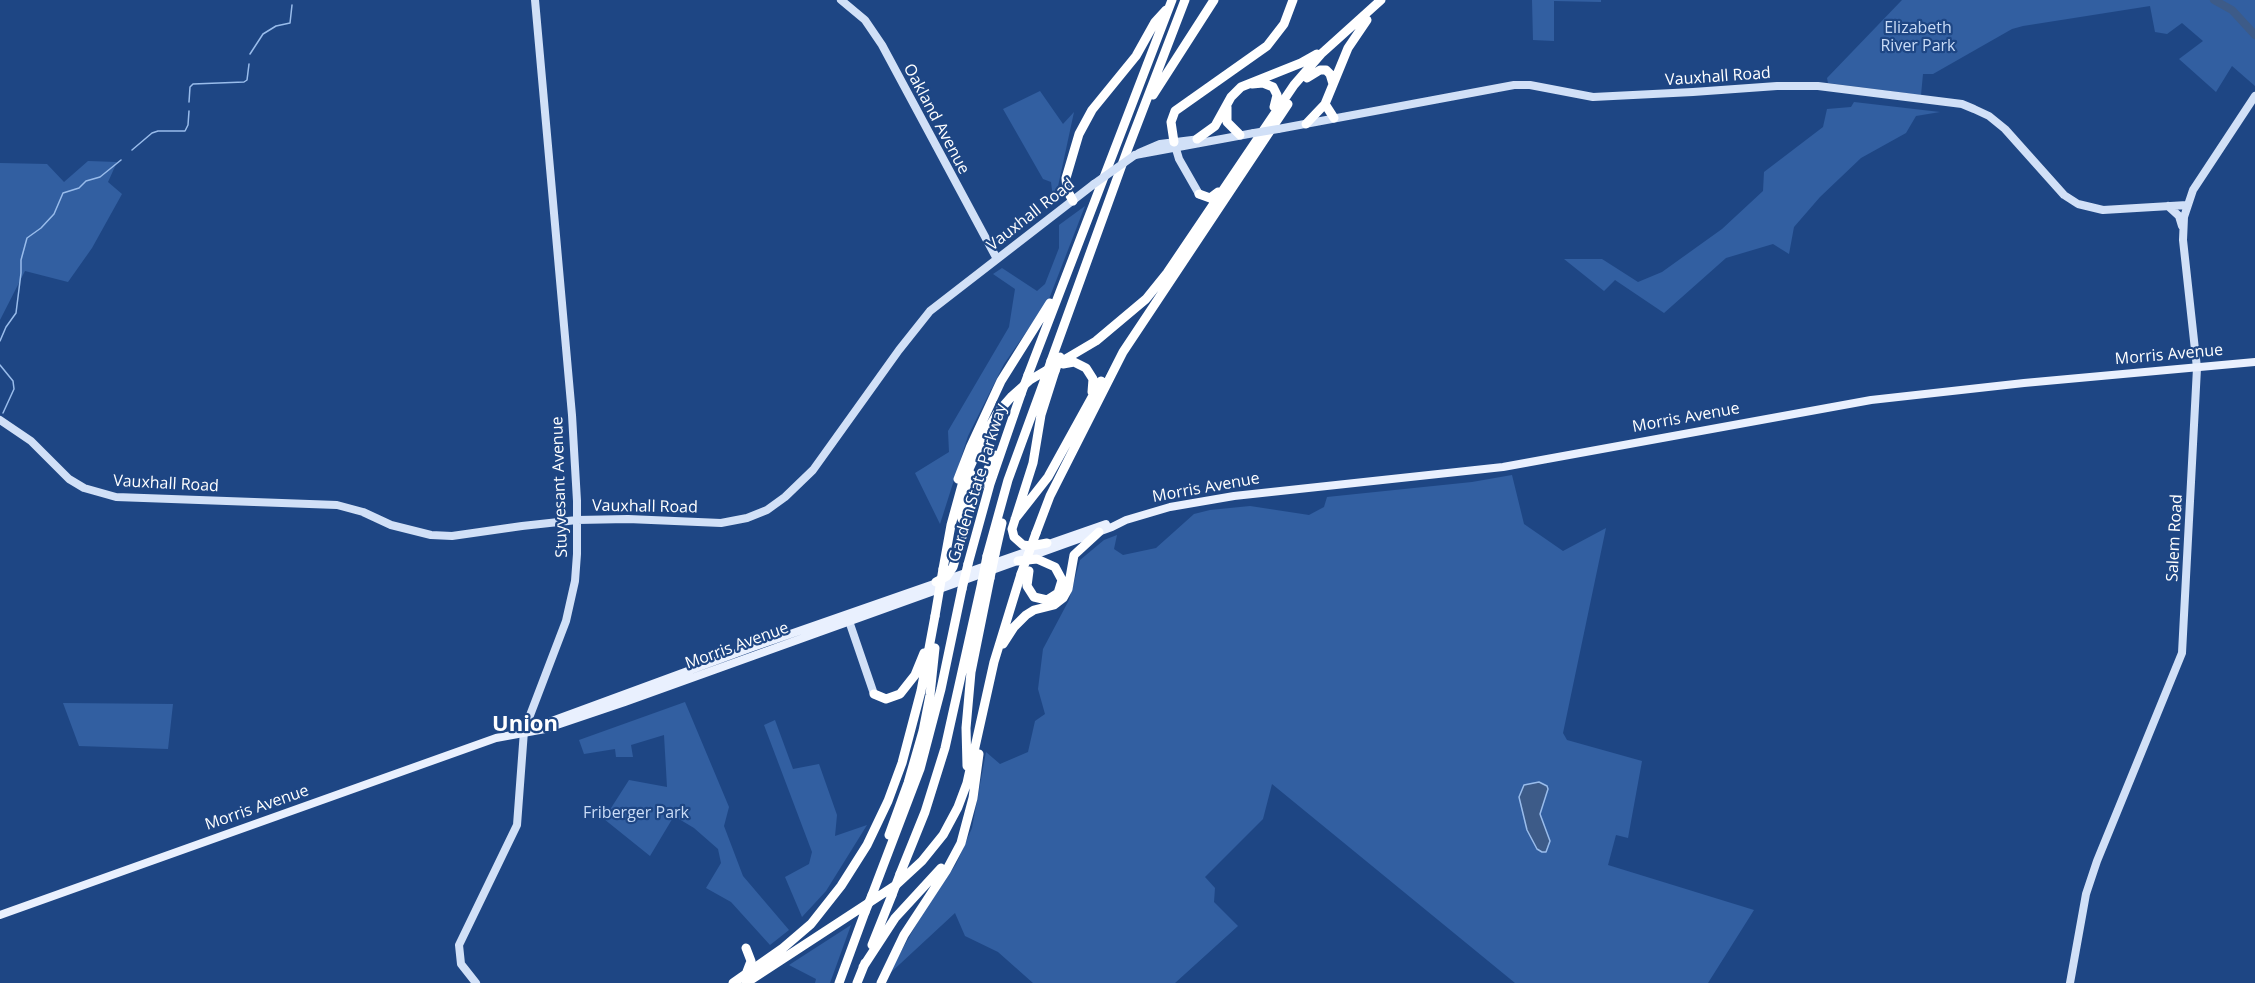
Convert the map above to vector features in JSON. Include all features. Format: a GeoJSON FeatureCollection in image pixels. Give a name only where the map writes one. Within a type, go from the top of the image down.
{"type":"FeatureCollection","features":[{"type":"Feature","properties":{"kind":"highway","name":"Garden State Parkway"},"geometry":{"type":"LineString","coordinates":[[839,982],[912,794],[925,754],[968,564],[1002,446],[1021,394],[1056,359],[1082,278],[1185,0]]}},
{"type":"Feature","properties":{"kind":"highway"},"geometry":{"type":"LineString","coordinates":[[1141,115],[1214,0]]}},
{"type":"Feature","properties":{"kind":"highway"},"geometry":{"type":"LineString","coordinates":[[1175,145],[1171,122],[1176,111],[1267,46],[1284,24],[1293,0]]}},
{"type":"Feature","properties":{"kind":"highway"},"geometry":{"type":"LineString","coordinates":[[798,942],[841,886],[867,845],[897,778],[912,728],[959,492],[990,424],[1007,401],[1042,374],[1096,340],[1141,305],[1160,283],[1299,79],[1381,0]]}},
{"type":"Feature","properties":{"kind":"highway"},"geometry":{"type":"LineString","coordinates":[[733,983],[745,979],[798,942],[890,890],[916,867],[947,828],[967,783],[994,662],[1040,532],[1050,496],[1123,352],[1307,78],[1390,0]]}},
{"type":"Feature","properties":{"kind":"highway","name":"Garden State Parkway"},"geometry":{"type":"LineString","coordinates":[[860,975],[921,823],[942,756],[986,580],[1008,480],[1042,374],[1069,270],[1171,3]]}},
{"type":"Feature","properties":{"kind":"highway"},"geometry":{"type":"LineString","coordinates":[[1072,201],[1067,190],[1066,174],[1072,151],[1082,128],[1098,102],[1136,56],[1155,22],[1171,3]]}},
{"type":"Feature","properties":{"kind":"highway"},"geometry":{"type":"LineString","coordinates":[[1306,124],[1325,104],[1350,44],[1367,20]]}},
{"type":"Feature","properties":{"kind":"highway"},"geometry":{"type":"LineString","coordinates":[[1197,139],[1215,126],[1238,89],[1252,81],[1305,61],[1332,45]]}},
{"type":"Feature","properties":{"kind":"highway"},"geometry":{"type":"LineString","coordinates":[[1307,78],[1326,69],[1330,72],[1333,84]]}},
{"type":"Feature","properties":{"kind":"highway"},"geometry":{"type":"LineString","coordinates":[[1238,89],[1260,83],[1269,85],[1276,91],[1277,100],[1265,126]]}},
{"type":"Feature","properties":{"kind":"highway"},"geometry":{"type":"LineString","coordinates":[[1228,102],[1227,122],[1240,135]]}},
{"type":"Feature","properties":{"kind":"highway"},"geometry":{"type":"LineString","coordinates":[[1325,104],[1334,118]]}},
{"type":"Feature","properties":{"kind":"highway"},"geometry":{"type":"LineString","coordinates":[[1199,194],[1211,197],[1228,182]]}},
{"type":"Feature","properties":{"kind":"highway"},"geometry":{"type":"LineString","coordinates":[[1199,194],[1204,207],[1202,221]]}},
{"type":"Feature","properties":{"kind":"highway"},"geometry":{"type":"LineString","coordinates":[[946,551],[946,534],[953,496],[970,448],[1004,375],[1042,319],[1069,270]]}},
{"type":"Feature","properties":{"kind":"highway"},"geometry":{"type":"LineString","coordinates":[[1013,524],[1050,473],[1089,400],[1112,363],[1123,352]]}},
{"type":"Feature","properties":{"kind":"highway"},"geometry":{"type":"LineString","coordinates":[[1042,374],[1067,363],[1080,363],[1093,379],[1089,400]]}},
{"type":"Feature","properties":{"kind":"highway"},"geometry":{"type":"LineString","coordinates":[[1042,374],[1041,415],[1031,470],[1013,524],[1013,536],[1021,544],[1031,546],[1047,543]]}},
{"type":"Feature","properties":{"kind":"highway"},"geometry":{"type":"LineString","coordinates":[[955,562],[971,474],[979,446]]}},
{"type":"Feature","properties":{"kind":"highway"},"geometry":{"type":"LineString","coordinates":[[936,582],[951,572],[976,492],[991,461],[1002,446]]}},
{"type":"Feature","properties":{"kind":"highway"},"geometry":{"type":"LineString","coordinates":[[994,662],[1014,627],[1023,617],[1034,610],[1054,605],[1063,598],[1068,588],[1071,562],[1077,551],[1099,532]]}},
{"type":"Feature","properties":{"kind":"highway"},"geometry":{"type":"LineString","coordinates":[[1018,561],[1037,559],[1056,567],[1062,577],[1060,591],[1049,600],[1036,599],[1030,594],[1025,572]]}},
{"type":"Feature","properties":{"kind":"highway"},"geometry":{"type":"LineString","coordinates":[[967,783],[966,728],[971,672],[986,580]]}},
{"type":"Feature","properties":{"kind":"highway"},"geometry":{"type":"LineString","coordinates":[[874,694],[883,699],[892,698],[900,694],[909,684],[920,666],[935,616]]}},
{"type":"Feature","properties":{"kind":"highway"},"geometry":{"type":"LineString","coordinates":[[872,895],[910,776],[925,720],[934,662],[935,616]]}},
{"type":"Feature","properties":{"kind":"highway"},"geometry":{"type":"LineString","coordinates":[[881,983],[903,935],[955,854],[975,792],[986,693]]}},
{"type":"Feature","properties":{"kind":"highway"},"geometry":{"type":"LineString","coordinates":[[860,975],[895,918],[945,862],[970,812]]}},
{"type":"Feature","properties":{"kind":"highway"},"geometry":{"type":"LineString","coordinates":[[745,979],[751,961],[746,948]]}},
{"type":"Feature","properties":{"kind":"main road","name":"Morris Avenue"},"geometry":{"type":"LineString","coordinates":[[525,731],[644,686],[1047,543],[1112,522],[1170,507],[1210,500],[1503,467],[1881,399],[2255,362]]}},
{"type":"Feature","properties":{"kind":"main road","name":"Morris Avenue"},"geometry":{"type":"LineString","coordinates":[[0,915],[496,738],[545,729],[1099,532],[1126,520]]}},
{"type":"Feature","properties":{"kind":"street","name":"Stuyvesant Avenue"},"geometry":{"type":"LineString","coordinates":[[476,983],[462,965],[458,948],[516,825],[525,731],[570,606],[577,555],[572,416],[535,0]]}},
{"type":"Feature","properties":{"kind":"street","name":"Oakland Avenue"},"geometry":{"type":"LineString","coordinates":[[841,0],[865,21],[876,35],[997,259]]}},
{"type":"Feature","properties":{"kind":"street","name":"Vauxhall Road"},"geometry":{"type":"LineString","coordinates":[[0,420],[32,441],[60,473],[69,479],[84,488],[116,497],[337,505],[363,512],[391,525],[431,535],[468,534],[577,520],[721,522],[747,518],[767,510],[790,493],[813,470],[899,350],[942,300],[1094,184],[1135,156],[1154,146],[1216,140],[1514,85],[1530,85],[1593,97],[1777,86],[1818,86],[1962,104],[1989,116],[2005,129],[2064,195],[2078,204],[2103,210],[2187,205]]}},
{"type":"Feature","properties":{"kind":"street","name":"Salem Road"},"geometry":{"type":"LineString","coordinates":[[2070,983],[2086,894],[2097,861],[2182,653],[2197,368],[2183,229],[2187,205],[2203,174],[2255,96]]}},
{"type":"Feature","properties":{"kind":"street","name":"Vauxhall Road"},"geometry":{"type":"LineString","coordinates":[[1135,156],[1197,139],[1216,140]]}},
{"type":"Feature","properties":{"kind":"street"},"geometry":{"type":"LineString","coordinates":[[1175,145],[1179,159],[1199,194]]}},
{"type":"Feature","properties":{"kind":"street"},"geometry":{"type":"LineString","coordinates":[[2168,206],[2179,216],[2183,229]]}},
{"type":"Feature","properties":{"kind":"street"},"geometry":{"type":"LineString","coordinates":[[849,621],[874,694]]}},
{"type":"Feature","properties":{"kind":"green space"},"geometry":{"type":"Polygon","coordinates":[[[1532,0],[1601,0],[1601,2],[1554,1],[1554,41],[1533,40],[1532,0]]]}},
{"type":"Feature","properties":{"kind":"green space","name":"Elizabeth River Park"},"geometry":{"type":"Polygon","coordinates":[[[1902,0],[2255,0],[2255,86],[2232,66],[2216,92],[2179,59],[2203,41],[2182,23],[2167,34],[2155,32],[2150,6],[2012,29],[1933,74],[1923,74],[1921,95],[1828,83],[1827,78],[1902,0]]]}},
{"type":"Feature","properties":{"kind":"green space"},"geometry":{"type":"Polygon","coordinates":[[[1040,91],[1063,124],[1074,112],[1057,191],[1053,198],[1051,182],[1043,179],[1003,109],[1040,91]]]}},
{"type":"Feature","properties":{"kind":"green space"},"geometry":{"type":"Polygon","coordinates":[[[1854,102],[1940,112],[1916,116],[1906,133],[1861,158],[1820,197],[1794,227],[1789,254],[1773,244],[1726,258],[1664,313],[1615,280],[1604,291],[1564,259],[1602,259],[1638,282],[1662,272],[1722,229],[1763,191],[1764,172],[1823,127],[1827,109],[1851,107],[1854,102]]]}},
{"type":"Feature","properties":{"kind":"green space"},"geometry":{"type":"Polygon","coordinates":[[[88,161],[117,162],[108,182],[122,194],[92,248],[68,282],[25,271],[0,320],[0,163],[47,164],[64,182],[88,161]]]}},
{"type":"Feature","properties":{"kind":"green space"},"geometry":{"type":"Polygon","coordinates":[[[1085,206],[1049,299],[1004,364],[968,436],[940,524],[915,473],[949,452],[948,431],[1009,327],[1015,289],[993,274],[1002,268],[1037,291],[1045,284],[1059,248],[1059,225],[1085,206]]]}},
{"type":"Feature","properties":{"kind":"green space"},"geometry":{"type":"Polygon","coordinates":[[[1512,475],[1524,524],[1563,551],[1606,528],[1563,733],[1567,740],[1642,761],[1628,838],[1616,835],[1608,865],[1754,910],[1708,983],[1515,983],[1272,784],[1263,819],[1205,877],[1215,888],[1214,902],[1238,926],[1175,983],[1033,983],[998,952],[965,936],[955,913],[887,976],[920,918],[956,864],[972,828],[986,752],[1000,764],[1028,752],[1035,721],[1045,714],[1038,689],[1043,649],[1069,600],[1080,560],[1104,540],[1117,535],[1114,549],[1123,555],[1156,548],[1194,514],[1210,510],[1250,506],[1309,515],[1324,507],[1327,497],[1472,482],[1512,475]]]}},
{"type":"Feature","properties":{"kind":"green space","name":"Friberger Park"},"geometry":{"type":"Polygon","coordinates":[[[685,702],[729,807],[724,826],[743,876],[789,930],[770,945],[731,902],[706,888],[721,863],[718,849],[694,828],[674,816],[650,856],[604,819],[629,780],[667,787],[664,735],[631,745],[633,757],[616,757],[615,749],[584,754],[579,740],[685,702]]]}},
{"type":"Feature","properties":{"kind":"green space"},"geometry":{"type":"Polygon","coordinates":[[[63,703],[173,704],[168,749],[79,746],[63,703]]]}},
{"type":"Feature","properties":{"kind":"green space"},"geometry":{"type":"Polygon","coordinates":[[[775,720],[793,769],[819,764],[837,815],[835,836],[867,825],[826,891],[802,917],[785,877],[809,864],[812,852],[764,725],[775,720]]]}},
{"type":"Feature","properties":{"kind":"green space"},"geometry":{"type":"Polygon","coordinates":[[[851,925],[830,983],[815,983],[816,979],[789,965],[851,925]]]}},
{"type":"Feature","properties":{"kind":"shaded area"},"geometry":{"type":"Polygon","coordinates":[[[1539,782],[1548,789],[1540,814],[1550,841],[1546,852],[1537,849],[1527,830],[1519,797],[1524,785],[1539,782]]]}},
{"type":"Feature","properties":{"kind":"waterway"},"geometry":{"type":"LineString","coordinates":[[2214,0],[2232,10],[2255,35]]}},
{"type":"Feature","properties":{"kind":"waterway"},"geometry":{"type":"LineString","coordinates":[[250,54],[263,34],[276,26],[290,23],[292,5]]}},
{"type":"Feature","properties":{"kind":"waterway"},"geometry":{"type":"LineString","coordinates":[[189,102],[190,87],[193,84],[244,82],[247,80],[249,64]]}},
{"type":"Feature","properties":{"kind":"waterway"},"geometry":{"type":"LineString","coordinates":[[132,150],[152,133],[185,131],[189,111]]}},
{"type":"Feature","properties":{"kind":"waterway"},"geometry":{"type":"LineString","coordinates":[[0,341],[16,313],[21,260],[27,238],[41,228],[54,214],[63,193],[79,188],[86,181],[100,177],[121,160]]}},
{"type":"Feature","properties":{"kind":"waterway"},"geometry":{"type":"LineString","coordinates":[[0,365],[13,381],[14,389],[3,413]]}},
{"type":"Feature","properties":{"kind":"district","name":"Union"},"geometry":{"type":"Point","coordinates":[525,725]}}]}
